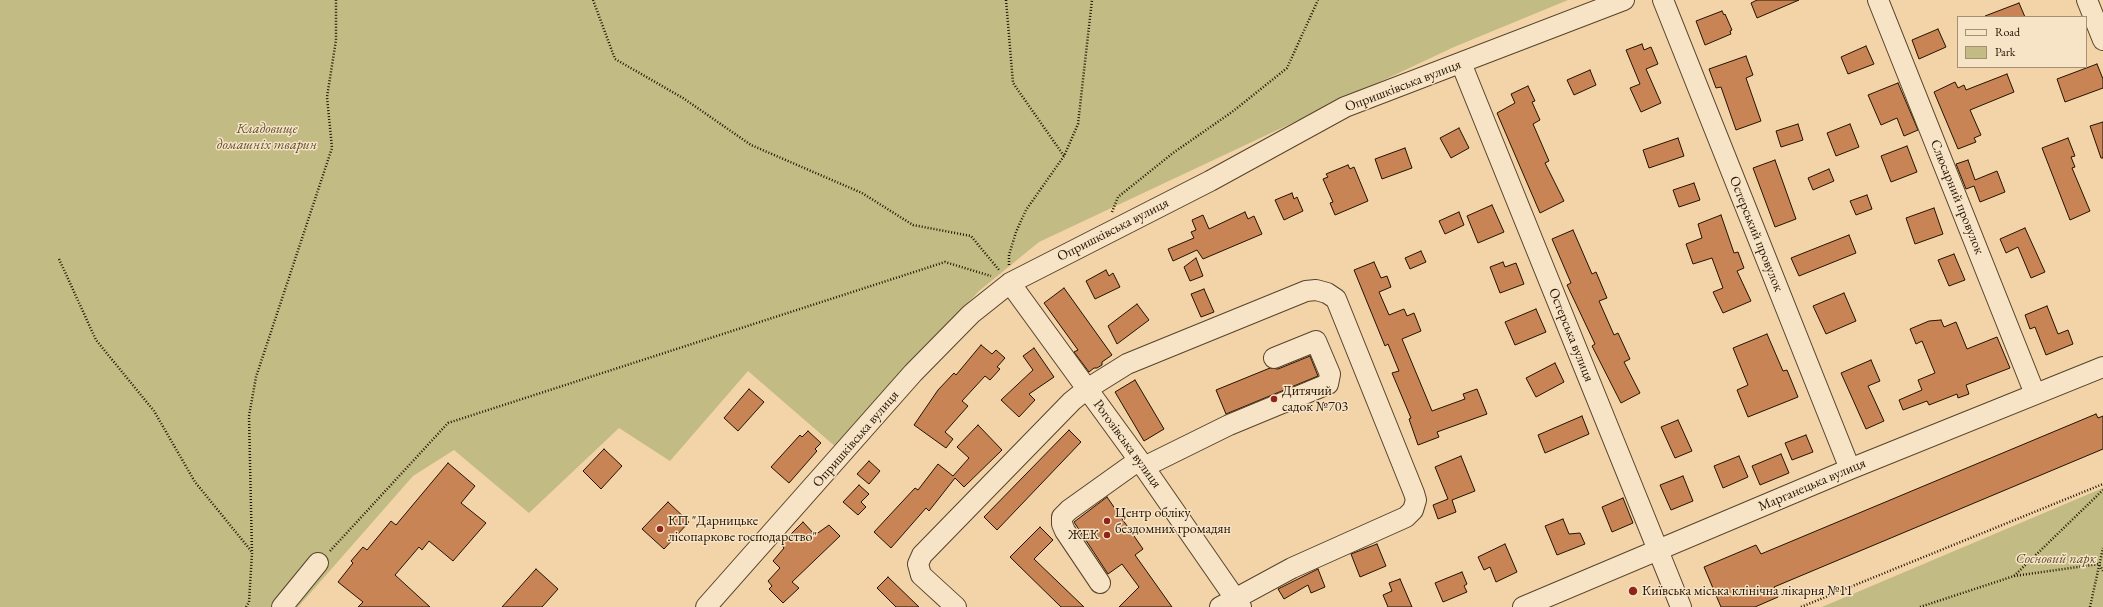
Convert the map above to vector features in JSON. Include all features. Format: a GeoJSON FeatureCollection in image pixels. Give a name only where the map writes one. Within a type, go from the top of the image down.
{"type":"FeatureCollection","features":[{"type":"Feature","properties":{"kind":"street","name":"Опришківська вулиця"},"geometry":{"type":"LineString","coordinates":[[706,607],[913,373],[971,314],[1010,283],[1210,181],[1345,107],[1624,0]]}},
{"type":"Feature","properties":{"kind":"street","name":"Остерський провулок"},"geometry":{"type":"LineString","coordinates":[[1663,0],[1850,469]]}},
{"type":"Feature","properties":{"kind":"street","name":"Слюсарний провулок"},"geometry":{"type":"LineString","coordinates":[[1878,0],[2035,394]]}},
{"type":"Feature","properties":{"kind":"street"},"geometry":{"type":"LineString","coordinates":[[2087,0],[2103,40]]}},
{"type":"Feature","properties":{"kind":"street","name":"Остерська вулиця"},"geometry":{"type":"LineString","coordinates":[[1461,63],[1659,549],[1681,607]]}},
{"type":"Feature","properties":{"kind":"street","name":"Рогозівська вулиця"},"geometry":{"type":"LineString","coordinates":[[1010,283],[1141,463],[1232,604]]}},
{"type":"Feature","properties":{"kind":"street"},"geometry":{"type":"LineString","coordinates":[[956,607],[921,575],[918,564],[922,555],[1072,401],[1087,389],[1127,364],[1306,291],[1316,290],[1327,293],[1336,299],[1414,493],[1416,500],[1413,510],[1406,517],[1292,568],[1232,604]]}},
{"type":"Feature","properties":{"kind":"street"},"geometry":{"type":"LineString","coordinates":[[1100,583],[1065,531],[1062,524],[1062,517],[1068,510],[1141,463],[1328,384],[1330,374],[1316,341],[1274,358]]}},
{"type":"Feature","properties":{"kind":"street","name":"Марганецька вулиця"},"geometry":{"type":"LineString","coordinates":[[1523,607],[1850,469],[2103,367]]}},
{"type":"Feature","properties":{"kind":"street"},"geometry":{"type":"LineString","coordinates":[[282,607],[318,563]]}},
{"type":"Feature","properties":{"kind":"path"},"geometry":{"type":"LineString","coordinates":[[246,607],[249,602],[252,553],[249,416],[256,377],[332,148],[327,97],[336,40],[336,0]]}},
{"type":"Feature","properties":{"kind":"path"},"geometry":{"type":"LineString","coordinates":[[593,0],[615,59],[683,98],[751,145],[862,193],[913,225],[970,236],[1010,283]]}},
{"type":"Feature","properties":{"kind":"path"},"geometry":{"type":"LineString","coordinates":[[1006,0],[1013,83],[1064,156]]}},
{"type":"Feature","properties":{"kind":"path"},"geometry":{"type":"LineString","coordinates":[[1010,283],[1009,256],[1016,232],[1026,210],[1064,156],[1078,124],[1092,0]]}},
{"type":"Feature","properties":{"kind":"path"},"geometry":{"type":"LineString","coordinates":[[1100,237],[1118,197],[1173,153],[1232,112],[1287,68],[1318,0]]}},
{"type":"Feature","properties":{"kind":"path"},"geometry":{"type":"LineString","coordinates":[[59,259],[96,340],[154,411],[195,482],[252,553]]}},
{"type":"Feature","properties":{"kind":"path"},"geometry":{"type":"LineString","coordinates":[[318,563],[448,423],[945,262],[1010,283]]}},
{"type":"Feature","properties":{"kind":"path"},"geometry":{"type":"LineString","coordinates":[[1801,607],[2103,484]]}},
{"type":"Feature","properties":{"kind":"path"},"geometry":{"type":"LineString","coordinates":[[2014,576],[2103,490]]}},
{"type":"Feature","properties":{"kind":"path"},"geometry":{"type":"LineString","coordinates":[[2090,607],[2103,548]]}},
{"type":"Feature","properties":{"kind":"path"},"geometry":{"type":"LineString","coordinates":[[1920,607],[2014,576],[2099,564]]}},
{"type":"Feature","properties":{"kind":"path"},"geometry":{"type":"LineString","coordinates":[[2099,564],[2103,571]]}},
{"type":"Feature","properties":{"kind":"green space","name":"Кладовище домашніх тварин"},"geometry":{"type":"Polygon","coordinates":[[[0,0],[1568,0],[1454,47],[1039,242],[979,291],[898,377],[837,448],[748,371],[670,461],[619,428],[529,513],[454,450],[413,476],[298,607],[0,607],[0,0]]]}},
{"type":"Feature","properties":{"kind":"green space","name":"Сосновий парк"},"geometry":{"type":"Polygon","coordinates":[[[2103,488],[2103,607],[1822,607],[2103,488]]]}},
{"type":"Feature","properties":{"kind":"building"},"geometry":{"type":"Polygon","coordinates":[[[1757,0],[1799,0],[1757,18],[1751,3],[1757,0]]]}},
{"type":"Feature","properties":{"kind":"building"},"geometry":{"type":"Polygon","coordinates":[[[2019,3],[2025,16],[1985,16],[2019,3]]]}},
{"type":"Feature","properties":{"kind":"building"},"geometry":{"type":"Polygon","coordinates":[[[1722,11],[1724,15],[1725,14],[1732,30],[1730,31],[1731,34],[1705,45],[1696,21],[1722,11]]]}},
{"type":"Feature","properties":{"kind":"building"},"geometry":{"type":"Polygon","coordinates":[[[1938,29],[1946,47],[1919,59],[1912,40],[1938,29]]]}},
{"type":"Feature","properties":{"kind":"building"},"geometry":{"type":"Polygon","coordinates":[[[1642,44],[1644,50],[1651,47],[1658,64],[1646,69],[1661,103],[1641,112],[1630,88],[1640,84],[1626,50],[1642,44]]]}},
{"type":"Feature","properties":{"kind":"building"},"geometry":{"type":"Polygon","coordinates":[[[1866,46],[1874,64],[1848,74],[1841,57],[1866,46]]]}},
{"type":"Feature","properties":{"kind":"building"},"geometry":{"type":"Polygon","coordinates":[[[1746,56],[1753,75],[1746,78],[1761,121],[1736,130],[1721,87],[1716,88],[1709,69],[1746,56]]]}},
{"type":"Feature","properties":{"kind":"building"},"geometry":{"type":"Polygon","coordinates":[[[2097,64],[2103,79],[2103,88],[2065,102],[2057,79],[2097,64]]]}},
{"type":"Feature","properties":{"kind":"building"},"geometry":{"type":"Polygon","coordinates":[[[1590,70],[1596,85],[1574,95],[1567,80],[1590,70]]]}},
{"type":"Feature","properties":{"kind":"building"},"geometry":{"type":"Polygon","coordinates":[[[2007,74],[2014,92],[1970,110],[1981,135],[1974,138],[1976,142],[1958,149],[1934,92],[1955,82],[1958,88],[1964,85],[1966,90],[2007,74]]]}},
{"type":"Feature","properties":{"kind":"building"},"geometry":{"type":"Polygon","coordinates":[[[1898,83],[1918,130],[1904,136],[1897,118],[1881,125],[1868,95],[1898,83]]]}},
{"type":"Feature","properties":{"kind":"building"},"geometry":{"type":"Polygon","coordinates":[[[1528,86],[1535,101],[1532,102],[1540,120],[1533,124],[1549,161],[1545,163],[1564,201],[1540,213],[1497,113],[1515,103],[1511,94],[1528,86]]]}},
{"type":"Feature","properties":{"kind":"building"},"geometry":{"type":"Polygon","coordinates":[[[2103,122],[2103,158],[2101,158],[2090,126],[2103,122]]]}},
{"type":"Feature","properties":{"kind":"building"},"geometry":{"type":"Polygon","coordinates":[[[1798,124],[1803,140],[1781,147],[1776,131],[1798,124]]]}},
{"type":"Feature","properties":{"kind":"building"},"geometry":{"type":"Polygon","coordinates":[[[1850,124],[1859,147],[1836,156],[1827,133],[1850,124]]]}},
{"type":"Feature","properties":{"kind":"building"},"geometry":{"type":"Polygon","coordinates":[[[1459,128],[1469,148],[1451,158],[1440,138],[1459,128]]]}},
{"type":"Feature","properties":{"kind":"building"},"geometry":{"type":"Polygon","coordinates":[[[1678,138],[1684,156],[1649,168],[1643,150],[1678,138]]]}},
{"type":"Feature","properties":{"kind":"building"},"geometry":{"type":"Polygon","coordinates":[[[2068,138],[2075,156],[2071,157],[2075,167],[2072,168],[2090,211],[2070,220],[2042,148],[2068,138]]]}},
{"type":"Feature","properties":{"kind":"building"},"geometry":{"type":"Polygon","coordinates":[[[1907,146],[1917,172],[1891,182],[1881,156],[1907,146]]]}},
{"type":"Feature","properties":{"kind":"building"},"geometry":{"type":"Polygon","coordinates":[[[1405,148],[1412,168],[1382,179],[1375,159],[1405,148]]]}},
{"type":"Feature","properties":{"kind":"building"},"geometry":{"type":"Polygon","coordinates":[[[1775,160],[1796,219],[1775,227],[1753,168],[1775,160]]]}},
{"type":"Feature","properties":{"kind":"building"},"geometry":{"type":"Polygon","coordinates":[[[1968,160],[1975,180],[1997,171],[2005,192],[1980,202],[1974,186],[1966,189],[1956,164],[1968,160]]]}},
{"type":"Feature","properties":{"kind":"building"},"geometry":{"type":"Polygon","coordinates":[[[1348,165],[1350,169],[1354,167],[1368,201],[1335,215],[1330,203],[1333,202],[1323,179],[1328,177],[1326,174],[1348,165]]]}},
{"type":"Feature","properties":{"kind":"building"},"geometry":{"type":"Polygon","coordinates":[[[1829,169],[1834,181],[1813,190],[1808,178],[1829,169]]]}},
{"type":"Feature","properties":{"kind":"building"},"geometry":{"type":"Polygon","coordinates":[[[1694,183],[1700,200],[1679,207],[1673,190],[1694,183]]]}},
{"type":"Feature","properties":{"kind":"building"},"geometry":{"type":"Polygon","coordinates":[[[1292,193],[1294,199],[1297,197],[1303,211],[1284,220],[1275,200],[1292,193]]]}},
{"type":"Feature","properties":{"kind":"building"},"geometry":{"type":"Polygon","coordinates":[[[1867,195],[1872,209],[1856,215],[1850,201],[1867,195]]]}},
{"type":"Feature","properties":{"kind":"building"},"geometry":{"type":"Polygon","coordinates":[[[1492,205],[1504,232],[1478,243],[1467,216],[1492,205]]]}},
{"type":"Feature","properties":{"kind":"building"},"geometry":{"type":"Polygon","coordinates":[[[1934,208],[1943,234],[1915,244],[1906,218],[1934,208]]]}},
{"type":"Feature","properties":{"kind":"building"},"geometry":{"type":"Polygon","coordinates":[[[1245,212],[1248,219],[1254,216],[1262,234],[1203,259],[1197,250],[1173,261],[1168,249],[1194,238],[1191,232],[1196,230],[1192,220],[1203,215],[1209,229],[1245,212]]]}},
{"type":"Feature","properties":{"kind":"building"},"geometry":{"type":"Polygon","coordinates":[[[1459,212],[1464,225],[1445,234],[1439,221],[1459,212]]]}},
{"type":"Feature","properties":{"kind":"building"},"geometry":{"type":"Polygon","coordinates":[[[1721,215],[1734,253],[1738,252],[1744,268],[1737,271],[1751,301],[1723,313],[1713,292],[1723,288],[1712,258],[1693,264],[1686,244],[1702,238],[1698,224],[1721,215]]]}},
{"type":"Feature","properties":{"kind":"building"},"geometry":{"type":"Polygon","coordinates":[[[2025,228],[2045,272],[2031,278],[2018,247],[2006,253],[2000,239],[2025,228]]]}},
{"type":"Feature","properties":{"kind":"building"},"geometry":{"type":"Polygon","coordinates":[[[1573,230],[1592,274],[1596,272],[1607,298],[1599,301],[1614,335],[1618,333],[1630,359],[1624,362],[1640,393],[1621,403],[1592,346],[1595,344],[1567,285],[1571,283],[1552,239],[1573,230]]]}},
{"type":"Feature","properties":{"kind":"building"},"geometry":{"type":"Polygon","coordinates":[[[1849,235],[1856,253],[1799,276],[1791,258],[1849,235]]]}},
{"type":"Feature","properties":{"kind":"building"},"geometry":{"type":"Polygon","coordinates":[[[1421,251],[1426,262],[1410,269],[1405,258],[1421,251]]]}},
{"type":"Feature","properties":{"kind":"building"},"geometry":{"type":"Polygon","coordinates":[[[1954,254],[1965,280],[1949,286],[1938,260],[1954,254]]]}},
{"type":"Feature","properties":{"kind":"building"},"geometry":{"type":"Polygon","coordinates":[[[1196,258],[1203,276],[1190,281],[1184,267],[1196,258]]]}},
{"type":"Feature","properties":{"kind":"building"},"geometry":{"type":"Polygon","coordinates":[[[1374,262],[1381,278],[1387,276],[1391,287],[1379,292],[1389,315],[1404,309],[1407,316],[1414,313],[1421,331],[1402,339],[1432,411],[1465,399],[1463,394],[1477,389],[1487,414],[1437,432],[1439,437],[1418,445],[1409,419],[1411,418],[1392,373],[1399,371],[1388,344],[1385,346],[1354,270],[1374,262]]]}},
{"type":"Feature","properties":{"kind":"building"},"geometry":{"type":"Polygon","coordinates":[[[1503,262],[1505,267],[1516,263],[1524,284],[1500,293],[1490,267],[1503,262]]]}},
{"type":"Feature","properties":{"kind":"building"},"geometry":{"type":"Polygon","coordinates":[[[1106,270],[1109,276],[1113,273],[1120,287],[1095,299],[1086,281],[1106,270]]]}},
{"type":"Feature","properties":{"kind":"building"},"geometry":{"type":"Polygon","coordinates":[[[1064,288],[1112,355],[1102,362],[1102,365],[1089,372],[1074,352],[1078,350],[1044,303],[1064,288]]]}},
{"type":"Feature","properties":{"kind":"building"},"geometry":{"type":"Polygon","coordinates":[[[1204,289],[1214,312],[1201,317],[1191,294],[1204,289]]]}},
{"type":"Feature","properties":{"kind":"building"},"geometry":{"type":"Polygon","coordinates":[[[1844,293],[1856,321],[1826,334],[1813,306],[1844,293]]]}},
{"type":"Feature","properties":{"kind":"building"},"geometry":{"type":"Polygon","coordinates":[[[1137,304],[1149,320],[1117,344],[1108,326],[1137,304]]]}},
{"type":"Feature","properties":{"kind":"building"},"geometry":{"type":"Polygon","coordinates":[[[2047,306],[2058,334],[2068,330],[2073,344],[2046,355],[2035,327],[2030,329],[2025,315],[2047,306]]]}},
{"type":"Feature","properties":{"kind":"building"},"geometry":{"type":"Polygon","coordinates":[[[1536,309],[1546,332],[1515,345],[1505,322],[1536,309]]]}},
{"type":"Feature","properties":{"kind":"building"},"geometry":{"type":"Polygon","coordinates":[[[1941,320],[1944,327],[1956,322],[1967,349],[1997,337],[2010,368],[1966,385],[1969,394],[1958,398],[1957,394],[1929,405],[1927,401],[1903,410],[1899,400],[1922,390],[1918,380],[1935,373],[1922,341],[1916,344],[1910,329],[1929,321],[1941,320]]]}},
{"type":"Feature","properties":{"kind":"building"},"geometry":{"type":"Polygon","coordinates":[[[1767,334],[1783,371],[1787,370],[1798,397],[1748,417],[1737,390],[1748,385],[1733,348],[1767,334]]]}},
{"type":"Feature","properties":{"kind":"building"},"geometry":{"type":"Polygon","coordinates":[[[981,345],[992,354],[996,350],[1005,358],[997,367],[1000,369],[990,380],[985,376],[962,401],[968,406],[945,432],[953,439],[946,448],[914,425],[938,390],[954,373],[956,375],[981,345]]]}},
{"type":"Feature","properties":{"kind":"building"},"geometry":{"type":"Polygon","coordinates":[[[1034,348],[1054,377],[1029,394],[1035,400],[1019,417],[1001,400],[1033,370],[1023,356],[1034,348]]]}},
{"type":"Feature","properties":{"kind":"building"},"geometry":{"type":"Polygon","coordinates":[[[1310,356],[1318,376],[1226,414],[1216,390],[1270,368],[1278,369],[1310,356]]]}},
{"type":"Feature","properties":{"kind":"building"},"geometry":{"type":"Polygon","coordinates":[[[1871,360],[1880,381],[1868,386],[1884,421],[1866,429],[1841,373],[1871,360]]]}},
{"type":"Feature","properties":{"kind":"building"},"geometry":{"type":"Polygon","coordinates":[[[1555,363],[1564,382],[1536,397],[1526,378],[1555,363]]]}},
{"type":"Feature","properties":{"kind":"building"},"geometry":{"type":"Polygon","coordinates":[[[1135,380],[1164,429],[1144,441],[1115,392],[1135,380]]]}},
{"type":"Feature","properties":{"kind":"building"},"geometry":{"type":"Polygon","coordinates":[[[749,389],[764,402],[738,431],[724,418],[749,389]]]}},
{"type":"Feature","properties":{"kind":"building"},"geometry":{"type":"Polygon","coordinates":[[[2096,414],[2098,418],[2103,416],[2103,449],[1774,587],[1778,597],[1755,607],[1721,607],[1704,567],[1756,545],[1761,554],[2096,414]]]}},
{"type":"Feature","properties":{"kind":"building"},"geometry":{"type":"Polygon","coordinates":[[[1582,416],[1589,434],[1545,453],[1538,435],[1582,416]]]}},
{"type":"Feature","properties":{"kind":"building"},"geometry":{"type":"Polygon","coordinates":[[[1678,420],[1692,451],[1675,458],[1661,427],[1678,420]]]}},
{"type":"Feature","properties":{"kind":"building"},"geometry":{"type":"Polygon","coordinates":[[[978,425],[1002,450],[964,487],[955,478],[929,511],[926,508],[891,548],[874,532],[915,488],[918,490],[938,464],[953,476],[969,458],[957,447],[978,425]]]}},
{"type":"Feature","properties":{"kind":"building"},"geometry":{"type":"Polygon","coordinates":[[[1069,430],[1081,442],[997,530],[984,517],[1069,430]]]}},
{"type":"Feature","properties":{"kind":"building"},"geometry":{"type":"Polygon","coordinates":[[[808,431],[821,443],[815,449],[817,451],[789,483],[771,467],[800,435],[802,437],[808,431]]]}},
{"type":"Feature","properties":{"kind":"building"},"geometry":{"type":"Polygon","coordinates":[[[1806,435],[1813,452],[1792,460],[1785,443],[1806,435]]]}},
{"type":"Feature","properties":{"kind":"building"},"geometry":{"type":"Polygon","coordinates":[[[604,449],[622,466],[601,489],[583,471],[604,449]]]}},
{"type":"Feature","properties":{"kind":"building"},"geometry":{"type":"Polygon","coordinates":[[[1781,454],[1789,473],[1760,485],[1752,466],[1781,454]]]}},
{"type":"Feature","properties":{"kind":"building"},"geometry":{"type":"Polygon","coordinates":[[[1461,456],[1475,491],[1452,500],[1456,512],[1438,519],[1433,505],[1448,499],[1435,467],[1461,456]]]}},
{"type":"Feature","properties":{"kind":"building"},"geometry":{"type":"Polygon","coordinates":[[[1739,456],[1748,477],[1723,488],[1714,466],[1739,456]]]}},
{"type":"Feature","properties":{"kind":"building"},"geometry":{"type":"Polygon","coordinates":[[[869,461],[880,471],[869,484],[857,474],[869,461]]]}},
{"type":"Feature","properties":{"kind":"building"},"geometry":{"type":"Polygon","coordinates":[[[448,463],[475,486],[461,503],[486,523],[453,561],[429,541],[422,550],[419,547],[395,575],[430,607],[358,607],[363,602],[338,582],[353,563],[351,561],[363,547],[367,550],[391,521],[396,525],[448,463]]]}},
{"type":"Feature","properties":{"kind":"building"},"geometry":{"type":"Polygon","coordinates":[[[1683,476],[1693,501],[1671,510],[1660,485],[1683,476]]]}},
{"type":"Feature","properties":{"kind":"building"},"geometry":{"type":"Polygon","coordinates":[[[859,485],[869,494],[861,502],[866,507],[858,515],[843,502],[859,485]]]}},
{"type":"Feature","properties":{"kind":"building","name":"ЖЕК"},"geometry":{"type":"Polygon","coordinates":[[[1107,497],[1143,549],[1135,555],[1172,607],[1119,607],[1139,587],[1122,564],[1108,574],[1074,522],[1107,497]]]}},
{"type":"Feature","properties":{"kind":"building"},"geometry":{"type":"Polygon","coordinates":[[[1623,498],[1633,523],[1612,532],[1602,507],[1623,498]]]}},
{"type":"Feature","properties":{"kind":"building"},"geometry":{"type":"Polygon","coordinates":[[[668,502],[689,522],[664,549],[642,529],[668,502]]]}},
{"type":"Feature","properties":{"kind":"building"},"geometry":{"type":"Polygon","coordinates":[[[1563,519],[1569,534],[1580,533],[1585,544],[1557,555],[1545,526],[1563,519]]]}},
{"type":"Feature","properties":{"kind":"building"},"geometry":{"type":"Polygon","coordinates":[[[803,522],[815,535],[829,525],[840,536],[792,582],[799,588],[783,603],[769,589],[772,586],[768,581],[780,568],[773,561],[784,548],[781,544],[803,522]]]}},
{"type":"Feature","properties":{"kind":"building"},"geometry":{"type":"Polygon","coordinates":[[[1040,527],[1053,540],[1034,559],[1084,607],[1061,607],[1010,557],[1040,527]]]}},
{"type":"Feature","properties":{"kind":"building"},"geometry":{"type":"Polygon","coordinates":[[[1377,544],[1386,566],[1360,577],[1351,554],[1377,544]]]}},
{"type":"Feature","properties":{"kind":"building"},"geometry":{"type":"Polygon","coordinates":[[[1505,544],[1517,572],[1496,582],[1490,567],[1484,570],[1478,557],[1505,544]]]}},
{"type":"Feature","properties":{"kind":"building"},"geometry":{"type":"Polygon","coordinates":[[[536,569],[558,589],[542,607],[502,607],[536,569]]]}},
{"type":"Feature","properties":{"kind":"building"},"geometry":{"type":"Polygon","coordinates":[[[1318,569],[1325,587],[1311,593],[1308,585],[1284,599],[1278,589],[1318,569]]]}},
{"type":"Feature","properties":{"kind":"building"},"geometry":{"type":"Polygon","coordinates":[[[1462,572],[1467,584],[1464,586],[1467,592],[1443,602],[1435,583],[1462,572]]]}},
{"type":"Feature","properties":{"kind":"building"},"geometry":{"type":"Polygon","coordinates":[[[888,577],[919,607],[896,607],[877,588],[888,577]]]}},
{"type":"Feature","properties":{"kind":"building"},"geometry":{"type":"Polygon","coordinates":[[[1400,579],[1412,607],[1388,607],[1383,595],[1392,591],[1389,583],[1400,579]]]}},
{"type":"Feature","properties":{"kind":"place","name":"Дитячий садок №703"},"geometry":{"type":"Point","coordinates":[1274,399]}},
{"type":"Feature","properties":{"kind":"place","name":"Центр обліку бездомних громадян"},"geometry":{"type":"Point","coordinates":[1107,521]}},
{"type":"Feature","properties":{"kind":"place","name":"КП \"Дарницьке лісопаркове господарство\""},"geometry":{"type":"Point","coordinates":[660,529]}},
{"type":"Feature","properties":{"kind":"place","name":"ЖЕК"},"geometry":{"type":"Point","coordinates":[1107,535]}},
{"type":"Feature","properties":{"kind":"place","name":"Київська міська клінічна лікарня №11"},"geometry":{"type":"Point","coordinates":[1633,591]}}]}
